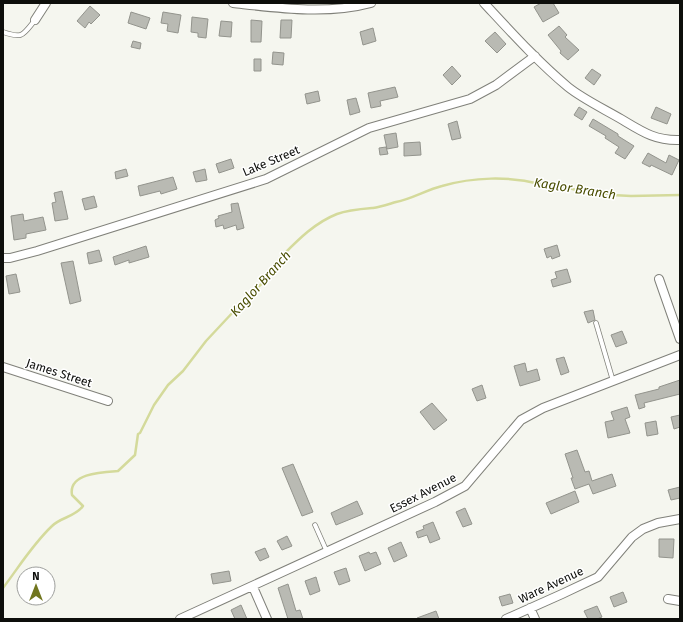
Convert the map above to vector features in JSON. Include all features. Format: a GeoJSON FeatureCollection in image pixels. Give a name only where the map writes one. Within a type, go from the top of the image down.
{"type":"FeatureCollection","features":[{"type":"Feature","properties":{"kind":"street"},"geometry":{"type":"LineString","coordinates":[[34,20],[46,3]]}},
{"type":"Feature","properties":{"kind":"street"},"geometry":{"type":"LineString","coordinates":[[233,3],[308,9],[344,9],[371,3]]}},
{"type":"Feature","properties":{"kind":"street"},"geometry":{"type":"LineString","coordinates":[[484,3],[535,56],[569,88],[612,114],[657,138],[680,140]]}},
{"type":"Feature","properties":{"kind":"street","name":"Lake Street"},"geometry":{"type":"LineString","coordinates":[[3,258],[10,258],[37,251],[266,179],[369,128],[470,99],[496,85],[535,56]]}},
{"type":"Feature","properties":{"kind":"street"},"geometry":{"type":"LineString","coordinates":[[659,279],[680,339]]}},
{"type":"Feature","properties":{"kind":"street","name":"Essex Avenue"},"geometry":{"type":"LineString","coordinates":[[180,619],[435,502],[465,486],[521,420],[543,408],[680,355]]}},
{"type":"Feature","properties":{"kind":"street","name":"James Street"},"geometry":{"type":"LineString","coordinates":[[3,367],[108,401]]}},
{"type":"Feature","properties":{"kind":"street","name":"Ware Avenue"},"geometry":{"type":"LineString","coordinates":[[506,619],[598,576],[632,537],[643,529],[658,523],[680,519]]}},
{"type":"Feature","properties":{"kind":"street"},"geometry":{"type":"LineString","coordinates":[[253,586],[267,619]]}},
{"type":"Feature","properties":{"kind":"street"},"geometry":{"type":"LineString","coordinates":[[668,599],[680,601]]}},
{"type":"Feature","properties":{"kind":"street"},"geometry":{"type":"LineString","coordinates":[[530,608],[535,619]]}},
{"type":"Feature","properties":{"kind":"lane"},"geometry":{"type":"LineString","coordinates":[[3,32],[15,37],[23,34],[34,20]]}},
{"type":"Feature","properties":{"kind":"lane"},"geometry":{"type":"LineString","coordinates":[[596,323],[613,381]]}},
{"type":"Feature","properties":{"kind":"lane"},"geometry":{"type":"LineString","coordinates":[[315,526],[327,552]]}},
{"type":"Feature","properties":{"kind":"building"},"geometry":{"type":"Polygon","coordinates":[[[541,3],[553,3],[559,13],[543,22],[534,7],[541,3]]]}},
{"type":"Feature","properties":{"kind":"building"},"geometry":{"type":"Polygon","coordinates":[[[90,6],[100,15],[91,24],[89,22],[85,28],[77,21],[90,6]]]}},
{"type":"Feature","properties":{"kind":"building"},"geometry":{"type":"Polygon","coordinates":[[[131,12],[150,18],[146,29],[128,23],[131,12]]]}},
{"type":"Feature","properties":{"kind":"building"},"geometry":{"type":"Polygon","coordinates":[[[163,12],[181,15],[178,33],[167,31],[168,24],[161,23],[163,12]]]}},
{"type":"Feature","properties":{"kind":"building"},"geometry":{"type":"Polygon","coordinates":[[[192,17],[208,19],[206,38],[198,37],[198,33],[191,32],[192,17]]]}},
{"type":"Feature","properties":{"kind":"building"},"geometry":{"type":"Polygon","coordinates":[[[251,20],[262,21],[261,42],[251,42],[251,20]]]}},
{"type":"Feature","properties":{"kind":"building"},"geometry":{"type":"Polygon","coordinates":[[[281,20],[292,20],[291,38],[280,38],[281,20]]]}},
{"type":"Feature","properties":{"kind":"building"},"geometry":{"type":"Polygon","coordinates":[[[221,21],[232,22],[231,37],[219,36],[221,21]]]}},
{"type":"Feature","properties":{"kind":"building"},"geometry":{"type":"Polygon","coordinates":[[[559,26],[567,35],[565,37],[579,50],[568,60],[560,53],[561,51],[548,35],[559,26]]]}},
{"type":"Feature","properties":{"kind":"building"},"geometry":{"type":"Polygon","coordinates":[[[373,28],[376,41],[363,45],[360,32],[373,28]]]}},
{"type":"Feature","properties":{"kind":"building"},"geometry":{"type":"Polygon","coordinates":[[[495,32],[506,44],[497,53],[485,41],[495,32]]]}},
{"type":"Feature","properties":{"kind":"building"},"geometry":{"type":"Polygon","coordinates":[[[133,41],[141,43],[140,49],[131,47],[133,41]]]}},
{"type":"Feature","properties":{"kind":"building"},"geometry":{"type":"Polygon","coordinates":[[[273,52],[284,53],[283,65],[272,64],[273,52]]]}},
{"type":"Feature","properties":{"kind":"building"},"geometry":{"type":"Polygon","coordinates":[[[254,59],[261,59],[261,71],[254,71],[254,59]]]}},
{"type":"Feature","properties":{"kind":"building"},"geometry":{"type":"Polygon","coordinates":[[[452,66],[461,76],[452,85],[443,75],[452,66]]]}},
{"type":"Feature","properties":{"kind":"building"},"geometry":{"type":"Polygon","coordinates":[[[592,69],[601,75],[594,85],[585,78],[592,69]]]}},
{"type":"Feature","properties":{"kind":"building"},"geometry":{"type":"Polygon","coordinates":[[[395,87],[398,97],[380,101],[381,106],[371,108],[368,93],[395,87]]]}},
{"type":"Feature","properties":{"kind":"building"},"geometry":{"type":"Polygon","coordinates":[[[318,91],[320,101],[307,104],[305,94],[318,91]]]}},
{"type":"Feature","properties":{"kind":"building"},"geometry":{"type":"Polygon","coordinates":[[[356,98],[360,112],[350,115],[347,100],[356,98]]]}},
{"type":"Feature","properties":{"kind":"building"},"geometry":{"type":"Polygon","coordinates":[[[579,107],[587,112],[582,120],[574,115],[579,107]]]}},
{"type":"Feature","properties":{"kind":"building"},"geometry":{"type":"Polygon","coordinates":[[[656,107],[671,114],[667,124],[651,118],[656,107]]]}},
{"type":"Feature","properties":{"kind":"building"},"geometry":{"type":"Polygon","coordinates":[[[593,119],[618,134],[618,136],[634,146],[625,159],[615,153],[619,147],[605,138],[606,136],[589,126],[593,119]]]}},
{"type":"Feature","properties":{"kind":"building"},"geometry":{"type":"Polygon","coordinates":[[[457,121],[461,138],[452,140],[448,124],[457,121]]]}},
{"type":"Feature","properties":{"kind":"building"},"geometry":{"type":"Polygon","coordinates":[[[396,133],[398,147],[387,149],[384,135],[396,133]]]}},
{"type":"Feature","properties":{"kind":"building"},"geometry":{"type":"Polygon","coordinates":[[[420,142],[421,155],[404,156],[404,143],[420,142]]]}},
{"type":"Feature","properties":{"kind":"building"},"geometry":{"type":"Polygon","coordinates":[[[386,147],[388,154],[380,155],[379,148],[386,147]]]}},
{"type":"Feature","properties":{"kind":"building"},"geometry":{"type":"Polygon","coordinates":[[[648,153],[666,163],[669,155],[679,160],[672,175],[651,165],[650,167],[642,163],[648,153]]]}},
{"type":"Feature","properties":{"kind":"building"},"geometry":{"type":"Polygon","coordinates":[[[231,159],[234,168],[219,173],[216,164],[231,159]]]}},
{"type":"Feature","properties":{"kind":"building"},"geometry":{"type":"Polygon","coordinates":[[[126,169],[128,176],[116,179],[115,172],[126,169]]]}},
{"type":"Feature","properties":{"kind":"building"},"geometry":{"type":"Polygon","coordinates":[[[205,169],[207,180],[196,182],[193,172],[205,169]]]}},
{"type":"Feature","properties":{"kind":"building"},"geometry":{"type":"Polygon","coordinates":[[[173,177],[177,189],[161,194],[160,191],[140,196],[138,186],[173,177]]]}},
{"type":"Feature","properties":{"kind":"building"},"geometry":{"type":"Polygon","coordinates":[[[62,191],[68,219],[55,221],[52,203],[56,202],[54,193],[62,191]]]}},
{"type":"Feature","properties":{"kind":"building"},"geometry":{"type":"Polygon","coordinates":[[[94,196],[97,207],[85,210],[82,199],[94,196]]]}},
{"type":"Feature","properties":{"kind":"building"},"geometry":{"type":"Polygon","coordinates":[[[238,203],[244,228],[237,230],[236,225],[224,229],[223,225],[216,227],[215,220],[219,218],[218,216],[232,212],[231,204],[238,203]]]}},
{"type":"Feature","properties":{"kind":"building"},"geometry":{"type":"Polygon","coordinates":[[[23,214],[24,221],[43,217],[46,230],[26,234],[26,238],[14,240],[11,216],[23,214]]]}},
{"type":"Feature","properties":{"kind":"building"},"geometry":{"type":"Polygon","coordinates":[[[557,245],[560,256],[552,259],[551,256],[547,258],[544,249],[557,245]]]}},
{"type":"Feature","properties":{"kind":"building"},"geometry":{"type":"Polygon","coordinates":[[[146,246],[149,257],[129,263],[129,260],[115,265],[113,257],[146,246]]]}},
{"type":"Feature","properties":{"kind":"building"},"geometry":{"type":"Polygon","coordinates":[[[99,250],[102,261],[89,264],[87,253],[99,250]]]}},
{"type":"Feature","properties":{"kind":"building"},"geometry":{"type":"Polygon","coordinates":[[[73,261],[81,301],[70,304],[61,263],[73,261]]]}},
{"type":"Feature","properties":{"kind":"building"},"geometry":{"type":"Polygon","coordinates":[[[567,269],[571,282],[553,287],[551,280],[557,278],[555,272],[567,269]]]}},
{"type":"Feature","properties":{"kind":"building"},"geometry":{"type":"Polygon","coordinates":[[[16,274],[20,292],[9,294],[6,276],[16,274]]]}},
{"type":"Feature","properties":{"kind":"building"},"geometry":{"type":"Polygon","coordinates":[[[593,310],[595,320],[588,323],[584,312],[593,310]]]}},
{"type":"Feature","properties":{"kind":"building"},"geometry":{"type":"Polygon","coordinates":[[[622,331],[627,343],[616,347],[611,335],[622,331]]]}},
{"type":"Feature","properties":{"kind":"building"},"geometry":{"type":"Polygon","coordinates":[[[564,357],[569,372],[561,375],[556,359],[564,357]]]}},
{"type":"Feature","properties":{"kind":"building"},"geometry":{"type":"Polygon","coordinates":[[[525,363],[527,372],[537,369],[540,380],[520,386],[514,366],[525,363]]]}},
{"type":"Feature","properties":{"kind":"building"},"geometry":{"type":"Polygon","coordinates":[[[680,380],[680,394],[644,403],[645,407],[639,409],[635,395],[659,389],[659,387],[680,380]]]}},
{"type":"Feature","properties":{"kind":"building"},"geometry":{"type":"Polygon","coordinates":[[[482,385],[486,398],[477,401],[472,389],[482,385]]]}},
{"type":"Feature","properties":{"kind":"building"},"geometry":{"type":"Polygon","coordinates":[[[432,403],[447,420],[434,430],[420,412],[432,403]]]}},
{"type":"Feature","properties":{"kind":"building"},"geometry":{"type":"Polygon","coordinates":[[[627,407],[630,417],[625,419],[630,433],[608,438],[605,422],[614,420],[611,412],[627,407]]]}},
{"type":"Feature","properties":{"kind":"building"},"geometry":{"type":"Polygon","coordinates":[[[680,415],[680,427],[674,429],[671,417],[680,415]]]}},
{"type":"Feature","properties":{"kind":"building"},"geometry":{"type":"Polygon","coordinates":[[[656,421],[658,434],[647,436],[645,423],[656,421]]]}},
{"type":"Feature","properties":{"kind":"building"},"geometry":{"type":"Polygon","coordinates":[[[577,450],[585,472],[589,471],[592,481],[612,474],[616,486],[593,494],[589,484],[575,489],[565,454],[577,450]]]}},
{"type":"Feature","properties":{"kind":"building"},"geometry":{"type":"Polygon","coordinates":[[[293,464],[313,512],[302,516],[282,468],[293,464]]]}},
{"type":"Feature","properties":{"kind":"building"},"geometry":{"type":"Polygon","coordinates":[[[680,487],[680,498],[671,500],[668,490],[680,487]]]}},
{"type":"Feature","properties":{"kind":"building"},"geometry":{"type":"Polygon","coordinates":[[[575,491],[579,502],[551,514],[546,503],[575,491]]]}},
{"type":"Feature","properties":{"kind":"building"},"geometry":{"type":"Polygon","coordinates":[[[357,501],[363,514],[336,525],[331,513],[357,501]]]}},
{"type":"Feature","properties":{"kind":"building"},"geometry":{"type":"Polygon","coordinates":[[[465,508],[472,524],[463,527],[456,512],[465,508]]]}},
{"type":"Feature","properties":{"kind":"building"},"geometry":{"type":"Polygon","coordinates":[[[433,522],[440,539],[430,543],[427,535],[418,538],[416,532],[424,529],[423,526],[433,522]]]}},
{"type":"Feature","properties":{"kind":"building"},"geometry":{"type":"Polygon","coordinates":[[[287,536],[292,546],[282,550],[277,541],[287,536]]]}},
{"type":"Feature","properties":{"kind":"building"},"geometry":{"type":"Polygon","coordinates":[[[659,539],[674,539],[673,558],[659,557],[659,539]]]}},
{"type":"Feature","properties":{"kind":"building"},"geometry":{"type":"Polygon","coordinates":[[[401,542],[407,556],[394,562],[388,548],[401,542]]]}},
{"type":"Feature","properties":{"kind":"building"},"geometry":{"type":"Polygon","coordinates":[[[265,548],[269,557],[260,561],[255,552],[265,548]]]}},
{"type":"Feature","properties":{"kind":"building"},"geometry":{"type":"Polygon","coordinates":[[[369,552],[370,554],[376,552],[381,564],[365,571],[359,556],[369,552]]]}},
{"type":"Feature","properties":{"kind":"building"},"geometry":{"type":"Polygon","coordinates":[[[346,568],[350,581],[339,585],[334,572],[346,568]]]}},
{"type":"Feature","properties":{"kind":"building"},"geometry":{"type":"Polygon","coordinates":[[[229,571],[231,581],[213,584],[211,574],[229,571]]]}},
{"type":"Feature","properties":{"kind":"building"},"geometry":{"type":"Polygon","coordinates":[[[316,577],[320,591],[310,595],[305,581],[316,577]]]}},
{"type":"Feature","properties":{"kind":"building"},"geometry":{"type":"Polygon","coordinates":[[[288,584],[296,611],[300,610],[303,619],[288,619],[278,588],[288,584]]]}},
{"type":"Feature","properties":{"kind":"building"},"geometry":{"type":"Polygon","coordinates":[[[623,592],[627,602],[614,607],[610,597],[623,592]]]}},
{"type":"Feature","properties":{"kind":"building"},"geometry":{"type":"Polygon","coordinates":[[[510,594],[513,603],[502,606],[499,597],[510,594]]]}},
{"type":"Feature","properties":{"kind":"building"},"geometry":{"type":"Polygon","coordinates":[[[241,605],[247,619],[235,619],[231,610],[241,605]]]}},
{"type":"Feature","properties":{"kind":"building"},"geometry":{"type":"Polygon","coordinates":[[[597,606],[602,617],[597,619],[588,619],[584,611],[597,606]]]}},
{"type":"Feature","properties":{"kind":"building"},"geometry":{"type":"Polygon","coordinates":[[[436,611],[439,619],[417,619],[417,618],[436,611]]]}},
{"type":"Feature","properties":{"kind":"waterway","name":"Kaglor Branch"},"geometry":{"type":"LineString","coordinates":[[3,588],[32,548],[45,533],[56,523],[80,510],[83,506],[72,495],[72,488],[75,482],[88,475],[118,471],[135,455],[138,434],[140,433],[154,405],[168,385],[183,371],[206,341],[249,295],[266,280],[275,263],[278,262],[280,258],[299,239],[321,222],[337,214],[379,207],[408,199],[442,186],[478,179],[528,181],[544,185],[612,195],[680,195]]}}]}
